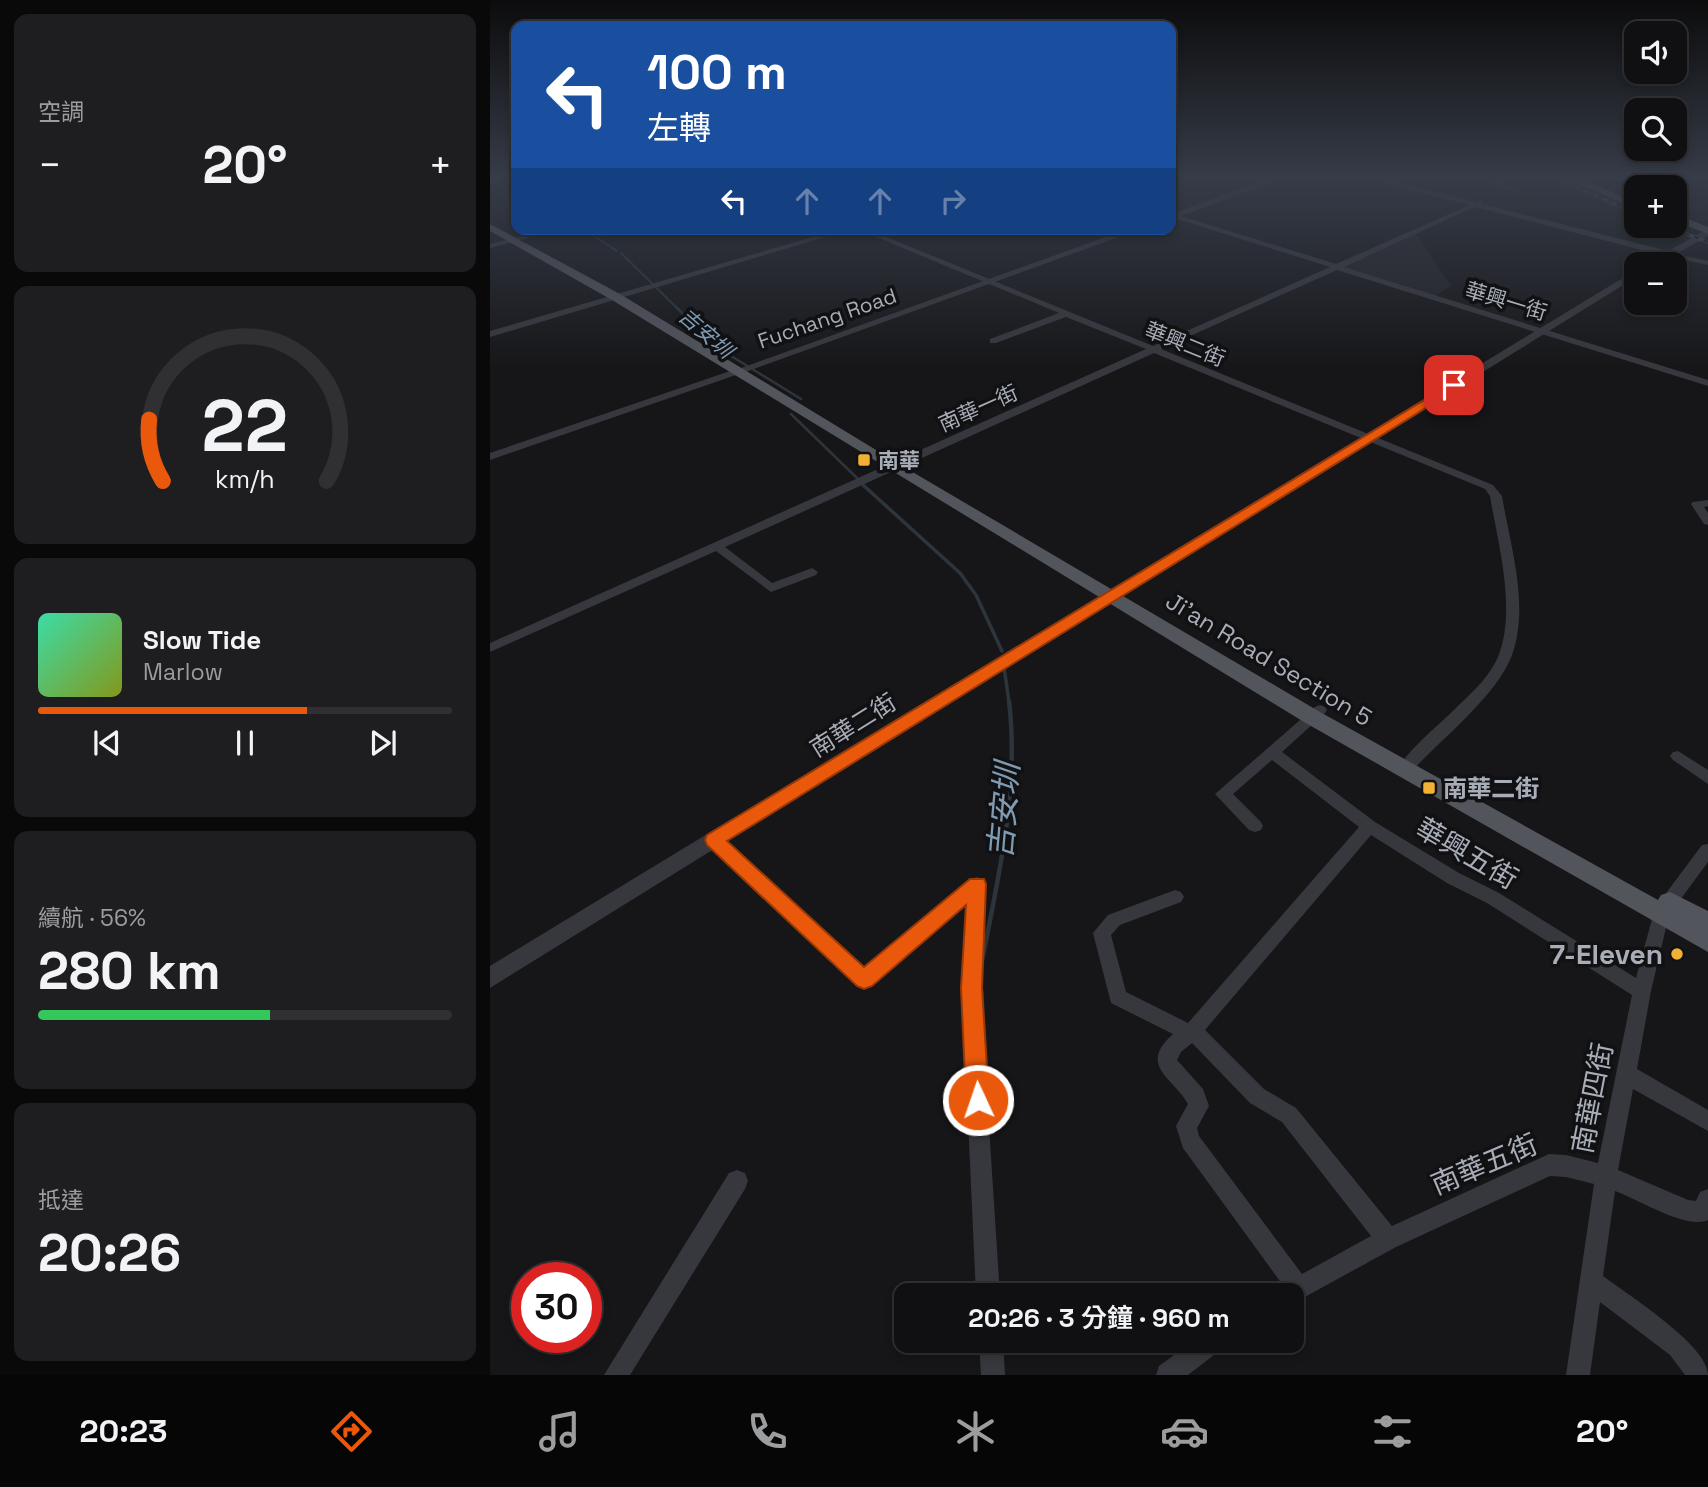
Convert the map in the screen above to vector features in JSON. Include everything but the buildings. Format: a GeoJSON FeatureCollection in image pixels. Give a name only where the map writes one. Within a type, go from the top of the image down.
{"type":"FeatureCollection","features":[{"type":"Feature","properties":{"kind":"main road","name":"Ji’an Road Section 5"},"geometry":{"type":"LineString","coordinates":[[523,241],[1316,713],[1664,908],[1708,941]]}},
{"type":"Feature","properties":{"kind":"main road","name":"Ji’an Road Section 5"},"geometry":{"type":"LineString","coordinates":[[1664,908],[1708,924]]}},
{"type":"Feature","properties":{"kind":"street"},"geometry":{"type":"LineString","coordinates":[[490,247],[511,241]]}},
{"type":"Feature","properties":{"kind":"street"},"geometry":{"type":"LineString","coordinates":[[490,334],[807,241]]}},
{"type":"Feature","properties":{"kind":"street","name":"華興二街"},"geometry":{"type":"LineString","coordinates":[[889,241],[1489,487],[1496,496],[1512,619],[1505,657],[1490,679],[1409,764]]}},
{"type":"Feature","properties":{"kind":"street","name":"Fuchang Road"},"geometry":{"type":"LineString","coordinates":[[490,457],[1103,241]]}},
{"type":"Feature","properties":{"kind":"street","name":"華興一街"},"geometry":{"type":"LineString","coordinates":[[1253,241],[1708,383]]}},
{"type":"Feature","properties":{"kind":"street","name":"南華一街"},"geometry":{"type":"LineString","coordinates":[[490,648],[1394,241]]}},
{"type":"Feature","properties":{"kind":"street"},"geometry":{"type":"LineString","coordinates":[[1632,241],[1672,252],[1687,242]]}},
{"type":"Feature","properties":{"kind":"street"},"geometry":{"type":"LineString","coordinates":[[1643,244],[1687,242]]}},
{"type":"Feature","properties":{"kind":"street"},"geometry":{"type":"LineString","coordinates":[[1643,244],[1650,252]]}},
{"type":"Feature","properties":{"kind":"street"},"geometry":{"type":"LineString","coordinates":[[1687,257],[1708,263]]}},
{"type":"Feature","properties":{"kind":"street","name":"南華二街"},"geometry":{"type":"LineString","coordinates":[[490,978],[1624,280]]}},
{"type":"Feature","properties":{"kind":"street"},"geometry":{"type":"LineString","coordinates":[[993,341],[1065,314]]}},
{"type":"Feature","properties":{"kind":"street"},"geometry":{"type":"LineString","coordinates":[[1708,503],[1697,505],[1708,522]]}},
{"type":"Feature","properties":{"kind":"street"},"geometry":{"type":"LineString","coordinates":[[717,546],[771,588],[811,572]]}},
{"type":"Feature","properties":{"kind":"street"},"geometry":{"type":"LineString","coordinates":[[1255,826],[1223,794],[1316,713]]}},
{"type":"Feature","properties":{"kind":"street","name":"華興五街"},"geometry":{"type":"LineString","coordinates":[[1272,751],[1369,826],[1453,878],[1493,898],[1642,991]]}},
{"type":"Feature","properties":{"kind":"street"},"geometry":{"type":"LineString","coordinates":[[1678,756],[1708,778]]}},
{"type":"Feature","properties":{"kind":"street"},"geometry":{"type":"LineString","coordinates":[[1287,1283],[1190,1142],[1186,1126],[1199,1106],[1196,1096],[1168,1066],[1166,1060],[1169,1051],[1191,1032],[1369,826]]}},
{"type":"Feature","properties":{"kind":"street"},"geometry":{"type":"LineString","coordinates":[[714,840],[864,980],[977,884],[971,988],[987,1283]]}},
{"type":"Feature","properties":{"kind":"street","name":"南華四街"},"geometry":{"type":"LineString","coordinates":[[1578,1375],[1606,1178],[1628,1076],[1642,991],[1664,908],[1708,850]]}},
{"type":"Feature","properties":{"kind":"street"},"geometry":{"type":"LineString","coordinates":[[1175,897],[1114,920],[1102,933],[1118,997],[1191,1032],[1257,1096],[1289,1115],[1388,1239]]}},
{"type":"Feature","properties":{"kind":"street"},"geometry":{"type":"LineString","coordinates":[[1628,1076],[1708,1121]]}},
{"type":"Feature","properties":{"kind":"street","name":"南華五街"},"geometry":{"type":"LineString","coordinates":[[1304,1284],[1388,1239],[1539,1167],[1560,1165],[1606,1178],[1688,1211],[1702,1212],[1708,1200]]}},
{"type":"Feature","properties":{"kind":"street"},"geometry":{"type":"LineString","coordinates":[[617,1374],[737,1181]]}},
{"type":"Feature","properties":{"kind":"street"},"geometry":{"type":"LineString","coordinates":[[1592,1282],[1678,1347],[1700,1375]]}},
{"type":"Feature","properties":{"kind":"street"},"geometry":{"type":"LineString","coordinates":[[992,1353],[993,1375]]}},
{"type":"Feature","properties":{"kind":"street"},"geometry":{"type":"LineString","coordinates":[[1168,1375],[1198,1353]]}},
{"type":"Feature","properties":{"kind":"shaded area"},"geometry":{"type":"Polygon","coordinates":[[[1397,241],[1421,241],[1451,286],[1435,296],[1340,267],[1397,241]]]}},
{"type":"Feature","properties":{"kind":"waterway","name":"吉安圳"},"geometry":{"type":"LineString","coordinates":[[602,241],[617,251]]}},
{"type":"Feature","properties":{"kind":"waterway","name":"吉安圳"},"geometry":{"type":"LineString","coordinates":[[621,253],[678,309]]}},
{"type":"Feature","properties":{"kind":"waterway","name":"吉安圳"},"geometry":{"type":"LineString","coordinates":[[676,307],[718,348],[801,399]]}},
{"type":"Feature","properties":{"kind":"waterway","name":"吉安圳"},"geometry":{"type":"LineString","coordinates":[[791,414],[857,478]]}},
{"type":"Feature","properties":{"kind":"waterway","name":"吉安圳"},"geometry":{"type":"LineString","coordinates":[[863,485],[960,573],[976,595],[1002,651]]}},
{"type":"Feature","properties":{"kind":"waterway","name":"吉安圳"},"geometry":{"type":"LineString","coordinates":[[1004,667],[1009,702]]}},
{"type":"Feature","properties":{"kind":"waterway","name":"吉安圳"},"geometry":{"type":"LineString","coordinates":[[980,971],[1000,871],[1009,803],[1012,769],[1009,701]]}},
{"type":"Feature","properties":{"kind":"waterway","name":"吉安圳"},"geometry":{"type":"LineString","coordinates":[[980,978],[981,994]]}},
{"type":"Feature","properties":{"kind":"waterway","name":"吉安圳"},"geometry":{"type":"LineString","coordinates":[[981,992],[986,1082]]}},
{"type":"Feature","properties":{"kind":"place","name":"南華"},"geometry":{"type":"Point","coordinates":[864,460]}},
{"type":"Feature","properties":{"kind":"place","name":"南華二街"},"geometry":{"type":"Point","coordinates":[1429,788]}},
{"type":"Feature","properties":{"kind":"place","name":"7-Eleven"},"geometry":{"type":"Point","coordinates":[1677,954]}},
{"type":"Feature","properties":{"kind":"route"},"geometry":{"type":"LineString","coordinates":[[978,1100],[971,988],[977,884],[864,980],[714,840],[1454,385]]}}]}
